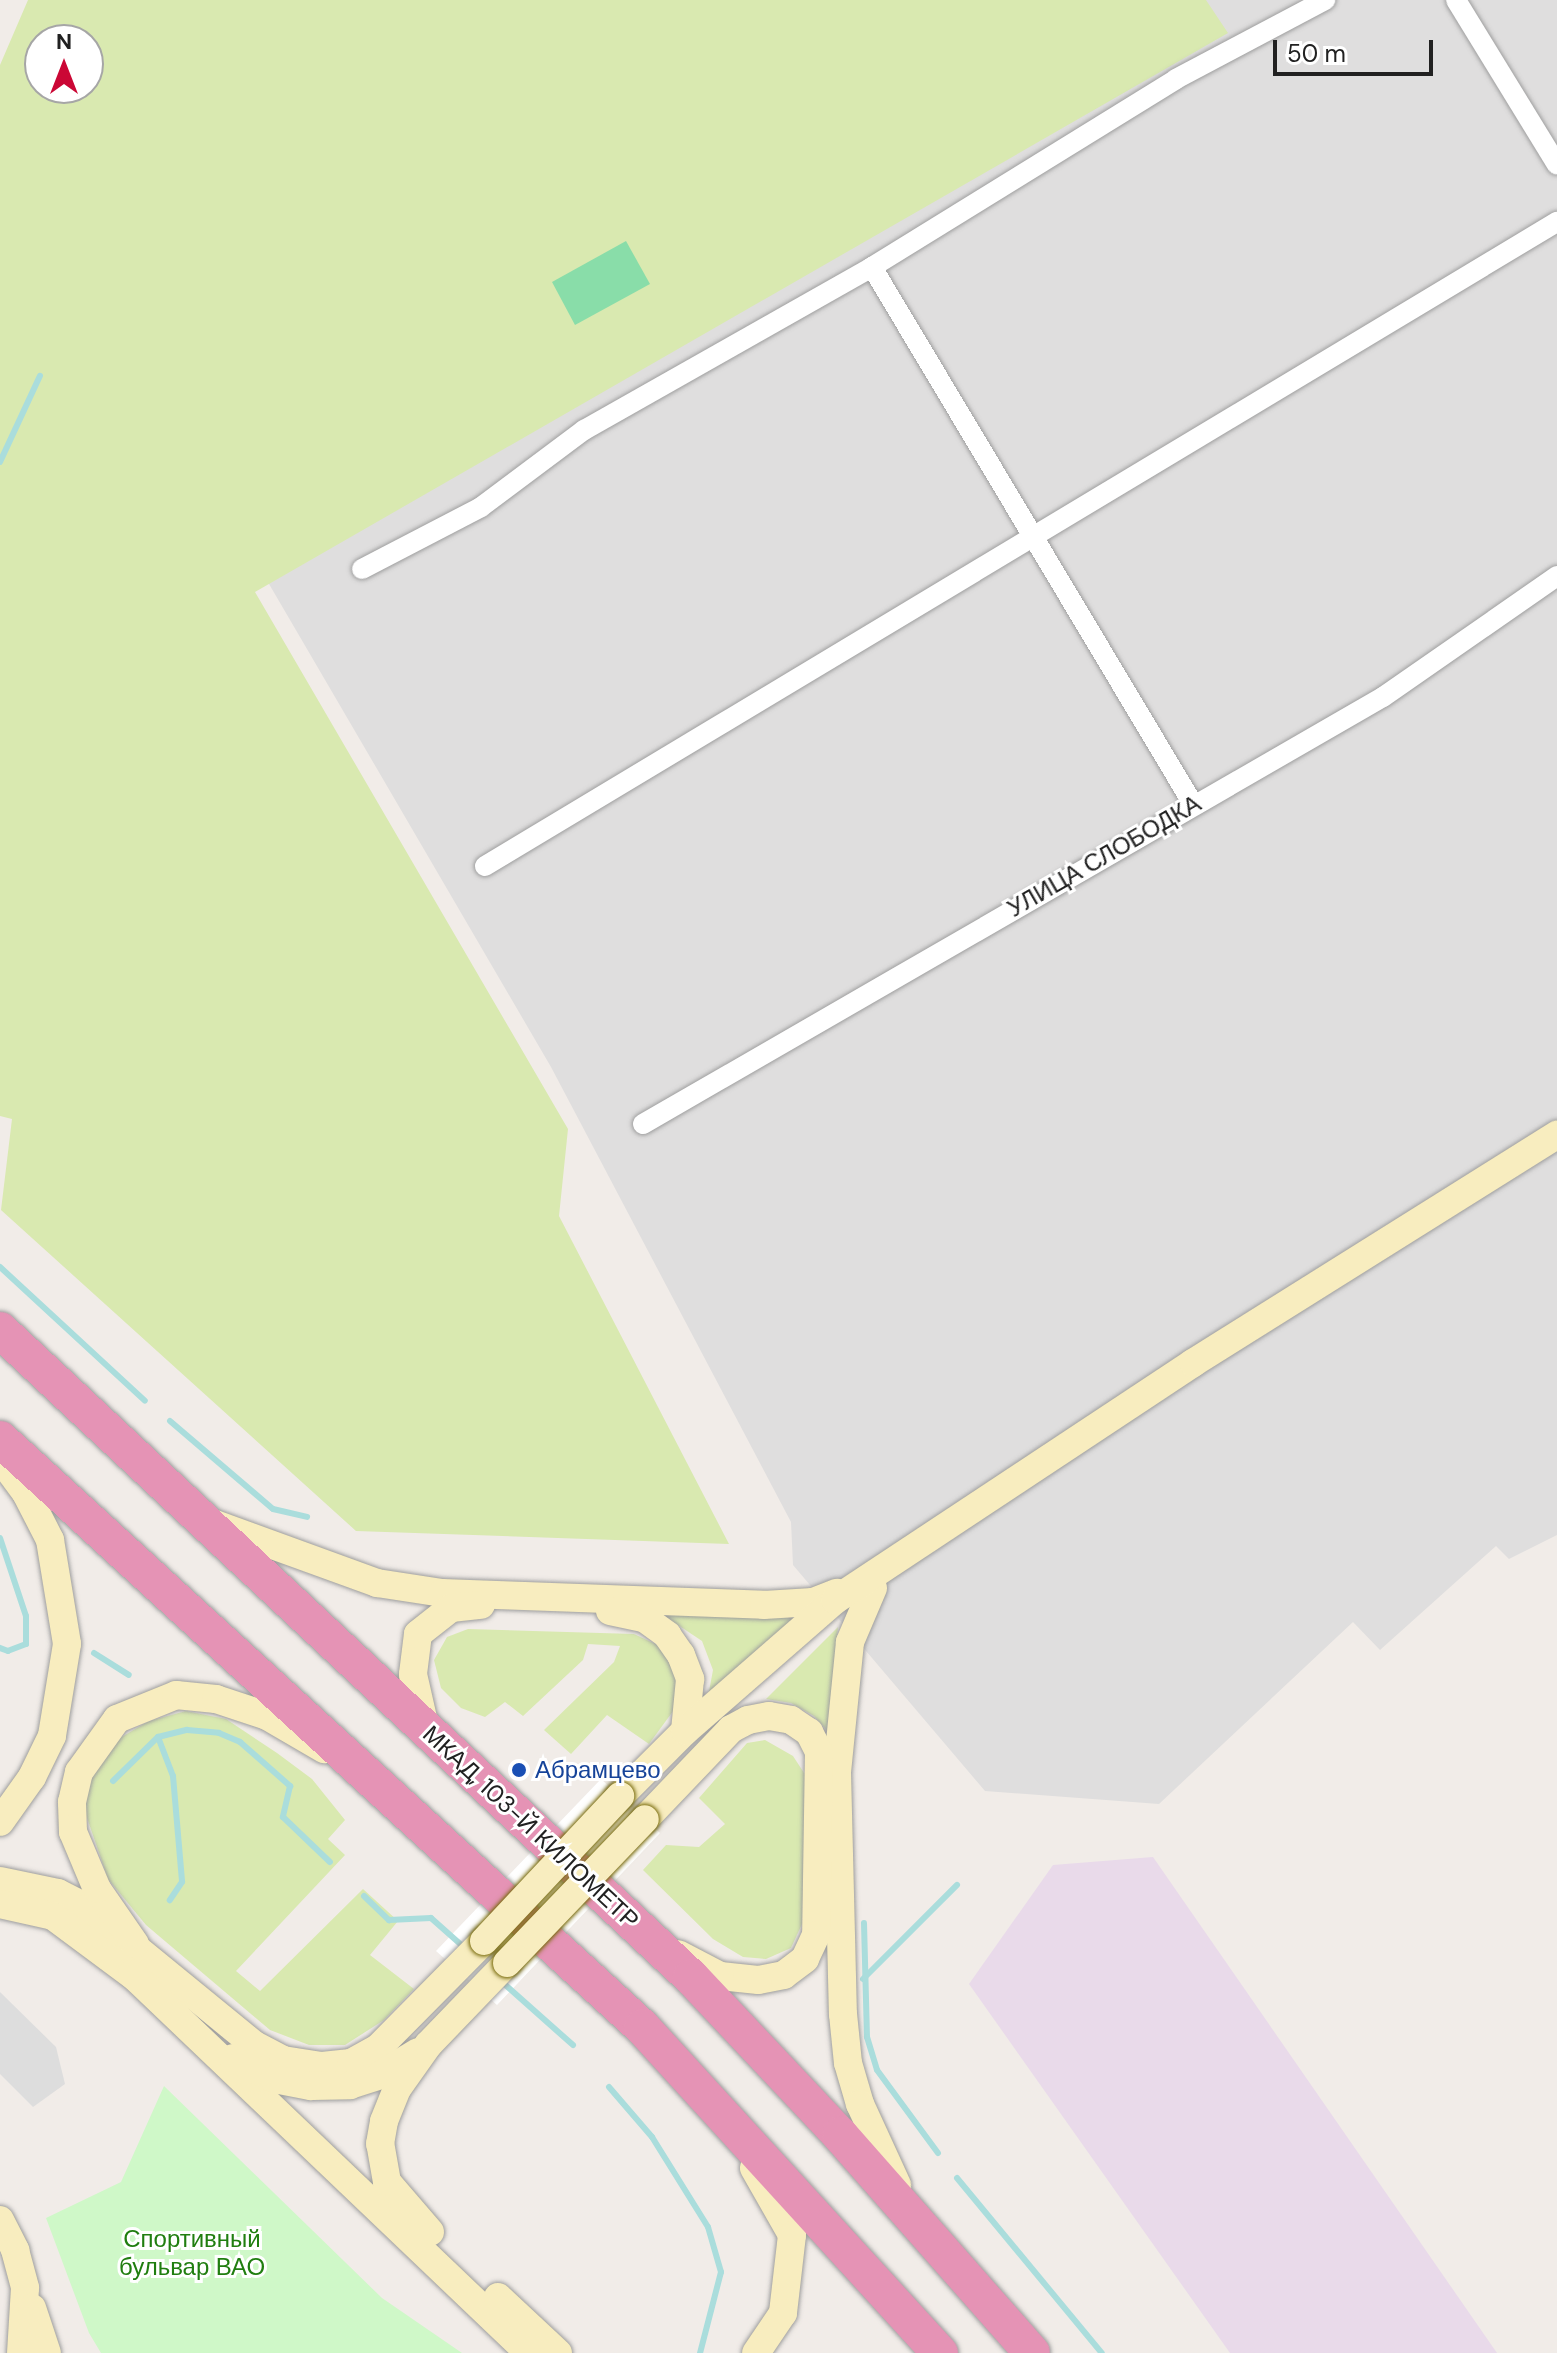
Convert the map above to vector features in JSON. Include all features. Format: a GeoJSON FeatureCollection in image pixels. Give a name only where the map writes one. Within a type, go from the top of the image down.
{"type":"FeatureCollection","features":[{"type":"Feature","properties":{"kind":"highway","name":"МКАД, 103-Й КИЛОМЕТР"},"geometry":{"type":"LineString","coordinates":[[0,1330],[691,1977],[914,2218],[1032,2353]]}},
{"type":"Feature","properties":{"kind":"highway"},"geometry":{"type":"LineString","coordinates":[[0,1439],[476,1871],[642,2027],[940,2353]]}},
{"type":"Feature","properties":{"kind":"main road"},"geometry":{"type":"LineString","coordinates":[[708,1753],[769,1681],[868,1585],[917,1548],[1193,1363],[1557,1135]]}},
{"type":"Feature","properties":{"kind":"main road"},"geometry":{"type":"LineString","coordinates":[[0,1458],[26,1493],[50,1540],[67,1644],[52,1736],[32,1777],[0,1822]]}},
{"type":"Feature","properties":{"kind":"main road"},"geometry":{"type":"LineString","coordinates":[[203,1519],[377,1583],[442,1593],[764,1605],[813,1602],[868,1585]]}},
{"type":"Feature","properties":{"kind":"main road"},"geometry":{"type":"LineString","coordinates":[[0,1881],[58,1893],[135,1944],[253,2044],[283,2060],[322,2066],[351,2063],[378,2048],[685,1731],[814,1616],[868,1585]]}},
{"type":"Feature","properties":{"kind":"main road"},"geometry":{"type":"LineString","coordinates":[[868,1585],[850,1642],[837,1772],[843,2014],[848,2063],[860,2104],[914,2218]]}},
{"type":"Feature","properties":{"kind":"main road"},"geometry":{"type":"LineString","coordinates":[[425,1727],[413,1674],[418,1634],[451,1608],[475,1605],[615,1611],[644,1618],[667,1635],[690,1679],[685,1731]]}},
{"type":"Feature","properties":{"kind":"main road"},"geometry":{"type":"LineString","coordinates":[[135,1944],[80,1859],[72,1802],[84,1763],[117,1719],[176,1695],[216,1699],[267,1716],[325,1750],[476,1871]]}},
{"type":"Feature","properties":{"kind":"main road"},"geometry":{"type":"LineString","coordinates":[[558,2353],[405,2209],[387,2182],[380,2144],[384,2121],[397,2089],[428,2045],[731,1729],[769,1716],[791,1720],[809,1732],[819,1752],[816,1935],[805,1959],[771,1978],[720,1976],[689,1962],[626,1915]]}},
{"type":"Feature","properties":{"kind":"main road"},"geometry":{"type":"LineString","coordinates":[[0,1904],[53,1916],[132,1974],[234,2059],[274,2079],[311,2086],[350,2085],[380,2075],[428,2045]]}},
{"type":"Feature","properties":{"kind":"main road"},"geometry":{"type":"LineString","coordinates":[[132,1974],[529,2353]]}},
{"type":"Feature","properties":{"kind":"main road"},"geometry":{"type":"LineString","coordinates":[[642,2027],[769,2186],[792,2235],[783,2313],[756,2353]]}},
{"type":"Feature","properties":{"kind":"main road"},"geometry":{"type":"LineString","coordinates":[[0,2220],[15,2250],[47,2353]]}},
{"type":"Feature","properties":{"kind":"main road"},"geometry":{"type":"LineString","coordinates":[[21,2353],[25,2288]]}},
{"type":"Feature","properties":{"kind":"street"},"geometry":{"type":"LineString","coordinates":[[362,569],[481,507],[584,430],[872,267],[1176,79],[1325,0]]}},
{"type":"Feature","properties":{"kind":"street"},"geometry":{"type":"LineString","coordinates":[[1456,0],[1557,165]]}},
{"type":"Feature","properties":{"kind":"street"},"geometry":{"type":"LineString","coordinates":[[485,866],[1557,222]]}},
{"type":"Feature","properties":{"kind":"street"},"geometry":{"type":"LineString","coordinates":[[872,267],[1193,804]]}},
{"type":"Feature","properties":{"kind":"street","name":"УЛИЦА СЛОБОДКА"},"geometry":{"type":"LineString","coordinates":[[643,1124],[1383,697],[1557,576]]}},
{"type":"Feature","properties":{"kind":"shaded area"},"geometry":{"type":"Polygon","coordinates":[[[1141,0],[1557,0],[1557,1535],[1509,1559],[1496,1546],[1380,1650],[1353,1622],[1159,1804],[985,1791],[793,1565],[791,1522],[551,1067],[237,529],[1141,0]]]}},
{"type":"Feature","properties":{"kind":"shaded area"},"geometry":{"type":"Polygon","coordinates":[[[1153,1857],[1497,2353],[1230,2353],[969,1984],[1053,1865],[1153,1857]]]}},
{"type":"Feature","properties":{"kind":"shaded area"},"geometry":{"type":"Polygon","coordinates":[[[0,1992],[56,2047],[65,2084],[33,2107],[0,2074],[0,1992]]]}},
{"type":"Feature","properties":{"kind":"green space"},"geometry":{"type":"Polygon","coordinates":[[[28,0],[1206,0],[1228,33],[255,592],[568,1129],[559,1216],[729,1544],[356,1531],[1,1210],[12,1119],[0,1116],[0,65],[28,0]]]}},
{"type":"Feature","properties":{"kind":"green space"},"geometry":{"type":"Polygon","coordinates":[[[626,241],[650,284],[575,325],[552,282],[626,241]]]}},
{"type":"Feature","properties":{"kind":"green space"},"geometry":{"type":"Polygon","coordinates":[[[657,1611],[807,1613],[708,1697],[713,1670],[702,1641],[657,1611]]]}},
{"type":"Feature","properties":{"kind":"green space"},"geometry":{"type":"Polygon","coordinates":[[[838,1627],[830,1705],[832,1736],[814,1716],[791,1703],[766,1699],[838,1627]]]}},
{"type":"Feature","properties":{"kind":"green space"},"geometry":{"type":"Polygon","coordinates":[[[468,1629],[634,1634],[662,1647],[679,1677],[679,1703],[649,1744],[607,1715],[571,1754],[544,1730],[614,1662],[620,1646],[588,1644],[583,1660],[523,1716],[505,1702],[485,1717],[461,1708],[441,1688],[434,1660],[447,1637],[468,1629]]]}},
{"type":"Feature","properties":{"kind":"green space"},"geometry":{"type":"Polygon","coordinates":[[[186,1711],[226,1719],[277,1753],[312,1779],[345,1820],[328,1839],[345,1855],[236,1971],[260,1991],[363,1889],[398,1921],[370,1955],[414,1989],[384,2020],[345,2045],[309,2045],[270,2030],[146,1925],[108,1879],[85,1812],[89,1775],[113,1742],[149,1721],[186,1711]]]}},
{"type":"Feature","properties":{"kind":"green space"},"geometry":{"type":"Polygon","coordinates":[[[765,1740],[793,1756],[808,1779],[802,1924],[791,1948],[766,1959],[743,1957],[713,1939],[643,1870],[666,1845],[699,1847],[725,1824],[699,1798],[747,1743],[765,1740]]]}},
{"type":"Feature","properties":{"kind":"green space","name":"Спортивный бульвар ВАО"},"geometry":{"type":"Polygon","coordinates":[[[164,2086],[382,2298],[462,2353],[101,2353],[89,2333],[46,2218],[121,2182],[164,2086]]]}},
{"type":"Feature","properties":{"kind":"pier"},"geometry":{"type":"Polygon","coordinates":[[[601,1779],[660,1833],[497,2005],[436,1951],[601,1779]]]}},
{"type":"Feature","properties":{"kind":"waterway"},"geometry":{"type":"LineString","coordinates":[[0,462],[40,376]]}},
{"type":"Feature","properties":{"kind":"waterway"},"geometry":{"type":"LineString","coordinates":[[0,1267],[145,1401]]}},
{"type":"Feature","properties":{"kind":"waterway"},"geometry":{"type":"LineString","coordinates":[[170,1421],[273,1509],[307,1517]]}},
{"type":"Feature","properties":{"kind":"waterway"},"geometry":{"type":"LineString","coordinates":[[0,1538],[26,1616],[26,1644],[8,1651],[0,1648]]}},
{"type":"Feature","properties":{"kind":"waterway"},"geometry":{"type":"LineString","coordinates":[[94,1653],[129,1675]]}},
{"type":"Feature","properties":{"kind":"waterway"},"geometry":{"type":"LineString","coordinates":[[113,1781],[158,1737],[187,1730],[219,1733],[240,1742],[290,1786],[283,1817],[330,1862]]}},
{"type":"Feature","properties":{"kind":"waterway"},"geometry":{"type":"LineString","coordinates":[[158,1737],[173,1776],[182,1882],[170,1900]]}},
{"type":"Feature","properties":{"kind":"waterway"},"geometry":{"type":"LineString","coordinates":[[863,1979],[957,1885]]}},
{"type":"Feature","properties":{"kind":"waterway"},"geometry":{"type":"LineString","coordinates":[[364,1896],[389,1920],[431,1918],[467,1950]]}},
{"type":"Feature","properties":{"kind":"waterway"},"geometry":{"type":"LineString","coordinates":[[864,1923],[867,2037],[877,2070],[938,2153]]}},
{"type":"Feature","properties":{"kind":"waterway"},"geometry":{"type":"LineString","coordinates":[[502,1982],[573,2045]]}},
{"type":"Feature","properties":{"kind":"waterway"},"geometry":{"type":"LineString","coordinates":[[609,2087],[652,2137],[708,2227],[721,2272],[700,2353]]}},
{"type":"Feature","properties":{"kind":"waterway"},"geometry":{"type":"LineString","coordinates":[[957,2178],[1102,2353]]}},
{"type":"Feature","properties":{"kind":"place","name":"Абрамцево"},"geometry":{"type":"Point","coordinates":[519,1770]}}]}
